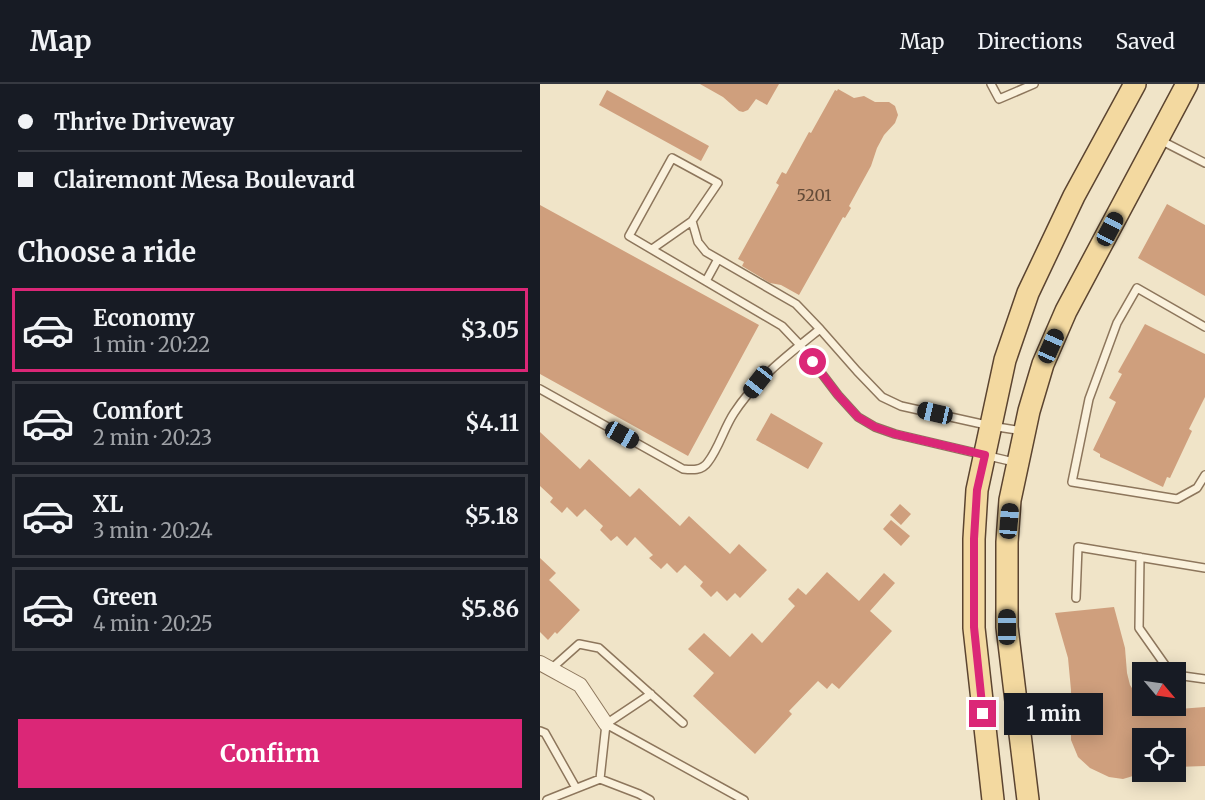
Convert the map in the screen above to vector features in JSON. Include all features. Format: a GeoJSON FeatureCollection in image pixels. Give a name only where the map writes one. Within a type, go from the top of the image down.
{"type":"FeatureCollection","features":[{"type":"Feature","properties":{"kind":"main road"},"geometry":{"type":"LineString","coordinates":[[993,800],[974,627],[974,539],[977,490],[1005,360],[1028,293],[1074,196],[1135,84]]}},
{"type":"Feature","properties":{"kind":"main road"},"geometry":{"type":"LineString","coordinates":[[1028,800],[1007,627],[1007,542],[1010,500],[1018,462],[1043,364],[1066,311],[1187,84]]}},
{"type":"Feature","properties":{"kind":"street"},"geometry":{"type":"LineString","coordinates":[[545,666],[580,685],[606,724]]}},
{"type":"Feature","properties":{"kind":"lane"},"geometry":{"type":"LineString","coordinates":[[991,84],[999,99],[1034,84]]}},
{"type":"Feature","properties":{"kind":"lane"},"geometry":{"type":"LineString","coordinates":[[1158,139],[1205,163]]}},
{"type":"Feature","properties":{"kind":"lane"},"geometry":{"type":"LineString","coordinates":[[652,249],[692,221],[718,183],[672,158],[629,236],[782,326],[858,417],[875,427],[895,434],[1018,462]]}},
{"type":"Feature","properties":{"kind":"lane"},"geometry":{"type":"LineString","coordinates":[[692,221],[698,242],[706,252],[796,304],[882,397],[901,405],[991,426],[1025,431]]}},
{"type":"Feature","properties":{"kind":"lane"},"geometry":{"type":"LineString","coordinates":[[706,281],[717,259]]}},
{"type":"Feature","properties":{"kind":"lane"},"geometry":{"type":"LineString","coordinates":[[1205,327],[1137,288],[1117,323],[1089,399],[1072,482],[1177,499],[1197,488],[1205,475]]}},
{"type":"Feature","properties":{"kind":"lane"},"geometry":{"type":"LineString","coordinates":[[540,389],[683,469],[698,470],[707,464],[734,412],[758,382],[820,329]]}},
{"type":"Feature","properties":{"kind":"lane"},"geometry":{"type":"LineString","coordinates":[[1076,598],[1078,547],[1205,568]]}},
{"type":"Feature","properties":{"kind":"lane"},"geometry":{"type":"LineString","coordinates":[[1140,557],[1139,628],[1163,662]]}},
{"type":"Feature","properties":{"kind":"lane"},"geometry":{"type":"LineString","coordinates":[[545,666],[579,644],[599,648],[683,723]]}},
{"type":"Feature","properties":{"kind":"lane"},"geometry":{"type":"LineString","coordinates":[[1186,676],[1205,679]]}},
{"type":"Feature","properties":{"kind":"lane"},"geometry":{"type":"LineString","coordinates":[[606,724],[651,694]]}},
{"type":"Feature","properties":{"kind":"lane"},"geometry":{"type":"LineString","coordinates":[[600,779],[606,724]]}},
{"type":"Feature","properties":{"kind":"lane"},"geometry":{"type":"LineString","coordinates":[[606,724],[744,800]]}},
{"type":"Feature","properties":{"kind":"lane"},"geometry":{"type":"LineString","coordinates":[[540,731],[545,733],[576,788]]}},
{"type":"Feature","properties":{"kind":"lane"},"geometry":{"type":"LineString","coordinates":[[547,800],[600,779],[650,800]]}},
{"type":"Feature","properties":{"kind":"building"},"geometry":{"type":"Polygon","coordinates":[[[700,84],[779,84],[767,105],[756,99],[748,110],[743,112],[700,84]]]}},
{"type":"Feature","properties":{"kind":"building"},"geometry":{"type":"Polygon","coordinates":[[[838,89],[854,98],[864,96],[875,102],[889,102],[895,106],[898,115],[877,148],[871,166],[849,206],[851,208],[845,218],[843,217],[799,295],[781,285],[770,283],[742,266],[744,262],[738,259],[779,185],[776,183],[782,172],[786,174],[809,132],[811,133],[835,90],[838,89]]]}},
{"type":"Feature","properties":{"kind":"building"},"geometry":{"type":"Polygon","coordinates":[[[607,90],[709,146],[701,161],[599,105],[607,90]]]}},
{"type":"Feature","properties":{"kind":"building"},"geometry":{"type":"Polygon","coordinates":[[[1167,204],[1205,225],[1205,296],[1138,258],[1167,204]]]}},
{"type":"Feature","properties":{"kind":"building"},"geometry":{"type":"Polygon","coordinates":[[[540,205],[759,325],[688,456],[540,374],[540,205]]]}},
{"type":"Feature","properties":{"kind":"building"},"geometry":{"type":"Polygon","coordinates":[[[1145,324],[1205,354],[1205,397],[1189,429],[1192,431],[1170,478],[1167,477],[1163,487],[1100,457],[1100,454],[1093,450],[1116,402],[1109,398],[1122,374],[1118,372],[1145,324]]]}},
{"type":"Feature","properties":{"kind":"building"},"geometry":{"type":"Polygon","coordinates":[[[771,413],[823,443],[808,469],[756,440],[771,413]]]}},
{"type":"Feature","properties":{"kind":"building"},"geometry":{"type":"Polygon","coordinates":[[[540,432],[580,469],[589,459],[630,497],[639,488],[680,526],[689,516],[730,554],[739,544],[767,570],[740,598],[735,593],[727,601],[717,591],[711,597],[700,586],[703,582],[685,565],[677,573],[667,563],[661,569],[649,558],[653,555],[635,537],[627,546],[617,536],[611,541],[600,530],[603,526],[585,509],[577,517],[567,507],[562,513],[550,502],[553,498],[540,486],[540,432]]]}},
{"type":"Feature","properties":{"kind":"building"},"geometry":{"type":"Polygon","coordinates":[[[900,504],[911,514],[901,525],[890,515],[900,504]]]}},
{"type":"Feature","properties":{"kind":"building"},"geometry":{"type":"Polygon","coordinates":[[[891,520],[910,536],[901,546],[883,529],[891,520]]]}},
{"type":"Feature","properties":{"kind":"building"},"geometry":{"type":"Polygon","coordinates":[[[540,558],[556,573],[549,580],[580,610],[548,640],[540,632],[540,558]]]}},
{"type":"Feature","properties":{"kind":"building"},"geometry":{"type":"Polygon","coordinates":[[[827,572],[859,601],[884,573],[895,583],[870,611],[892,631],[839,689],[832,683],[827,689],[818,681],[789,711],[792,714],[755,754],[693,696],[714,673],[688,649],[704,633],[730,657],[752,633],[762,643],[795,606],[788,599],[798,588],[806,595],[827,572]]]}},
{"type":"Feature","properties":{"kind":"building"},"geometry":{"type":"Polygon","coordinates":[[[1114,607],[1125,648],[1127,673],[1132,688],[1132,716],[1186,716],[1186,708],[1205,707],[1205,766],[1186,767],[1186,728],[1132,728],[1132,776],[1123,779],[1109,777],[1090,768],[1078,757],[1071,740],[1071,690],[1068,658],[1055,613],[1114,607]]]}},
{"type":"Feature","properties":{"kind":"route"},"geometry":{"type":"LineString","coordinates":[[813,362],[858,417],[875,427],[895,434],[985,455],[977,490],[974,539],[974,627],[983,714]]}}]}
